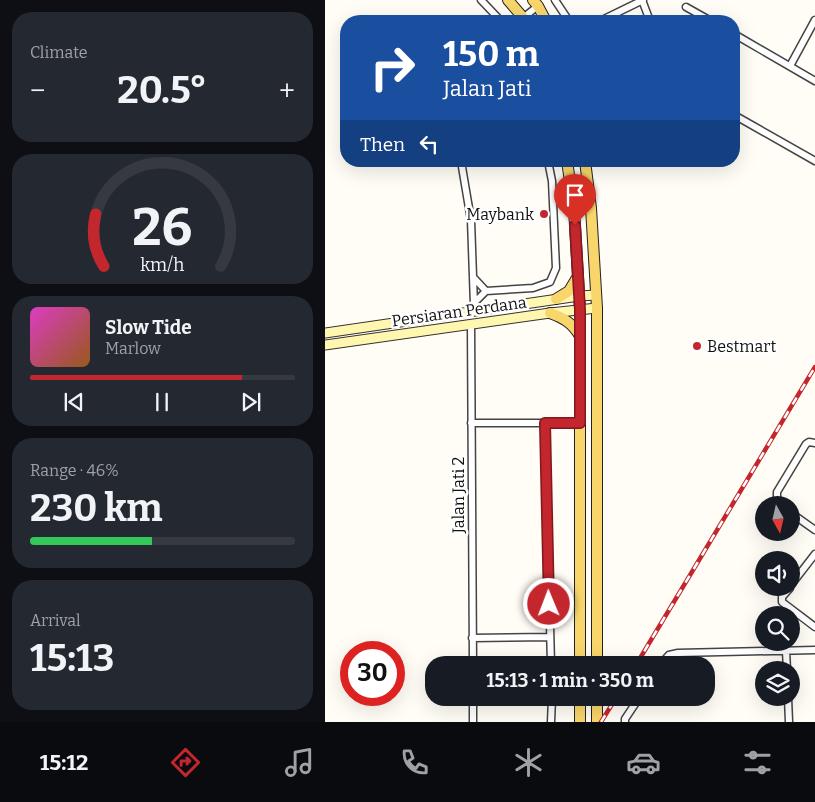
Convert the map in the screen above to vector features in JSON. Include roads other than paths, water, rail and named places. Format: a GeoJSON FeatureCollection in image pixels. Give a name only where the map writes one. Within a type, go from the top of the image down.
{"type":"FeatureCollection","features":[{"type":"Feature","properties":{"kind":"main road"},"geometry":{"type":"LineString","coordinates":[[508,0],[519,15]]}},
{"type":"Feature","properties":{"kind":"main road"},"geometry":{"type":"LineString","coordinates":[[535,3],[542,15]]}},
{"type":"Feature","properties":{"kind":"main road"},"geometry":{"type":"LineString","coordinates":[[568,167],[574,209],[580,310],[580,656]]}},
{"type":"Feature","properties":{"kind":"main road"},"geometry":{"type":"LineString","coordinates":[[586,167],[591,208],[597,308],[597,656]]}},
{"type":"Feature","properties":{"kind":"main road"},"geometry":{"type":"LineString","coordinates":[[556,299],[569,291],[579,273]]}},
{"type":"Feature","properties":{"kind":"main road","name":"Persiaran Perdana"},"geometry":{"type":"LineString","coordinates":[[325,333],[475,307],[596,295]]}},
{"type":"Feature","properties":{"kind":"main road","name":"Persiaran Perdana"},"geometry":{"type":"LineString","coordinates":[[325,345],[597,308]]}},
{"type":"Feature","properties":{"kind":"main road"},"geometry":{"type":"LineString","coordinates":[[550,313],[564,318],[574,326],[580,337]]}},
{"type":"Feature","properties":{"kind":"main road"},"geometry":{"type":"LineString","coordinates":[[580,706],[580,722]]}},
{"type":"Feature","properties":{"kind":"main road"},"geometry":{"type":"LineString","coordinates":[[597,706],[597,722]]}},
{"type":"Feature","properties":{"kind":"street"},"geometry":{"type":"LineString","coordinates":[[481,0],[495,15]]}},
{"type":"Feature","properties":{"kind":"street"},"geometry":{"type":"LineString","coordinates":[[555,0],[565,15]]}},
{"type":"Feature","properties":{"kind":"street"},"geometry":{"type":"LineString","coordinates":[[612,15],[642,0],[648,15]]}},
{"type":"Feature","properties":{"kind":"street"},"geometry":{"type":"LineString","coordinates":[[527,15],[535,3]]}},
{"type":"Feature","properties":{"kind":"street"},"geometry":{"type":"LineString","coordinates":[[686,7],[700,15]]}},
{"type":"Feature","properties":{"kind":"street"},"geometry":{"type":"LineString","coordinates":[[790,66],[815,20]]}},
{"type":"Feature","properties":{"kind":"street"},"geometry":{"type":"LineString","coordinates":[[740,37],[815,81]]}},
{"type":"Feature","properties":{"kind":"street"},"geometry":{"type":"LineString","coordinates":[[740,118],[815,161]]}},
{"type":"Feature","properties":{"kind":"street"},"geometry":{"type":"LineString","coordinates":[[462,167],[471,220],[475,307]]}},
{"type":"Feature","properties":{"kind":"street"},"geometry":{"type":"LineString","coordinates":[[486,291],[533,288],[550,282],[556,268],[552,181],[549,167]]}},
{"type":"Feature","properties":{"kind":"street"},"geometry":{"type":"LineString","coordinates":[[473,277],[486,291]]}},
{"type":"Feature","properties":{"kind":"street"},"geometry":{"type":"LineString","coordinates":[[475,307],[486,291]]}},
{"type":"Feature","properties":{"kind":"street","name":"Jalan Jati 2"},"geometry":{"type":"LineString","coordinates":[[471,324],[473,656]]}},
{"type":"Feature","properties":{"kind":"street"},"geometry":{"type":"LineString","coordinates":[[471,423],[580,423]]}},
{"type":"Feature","properties":{"kind":"street"},"geometry":{"type":"LineString","coordinates":[[545,423],[551,656]]}},
{"type":"Feature","properties":{"kind":"street"},"geometry":{"type":"LineString","coordinates":[[777,496],[777,492],[806,444],[809,442],[815,443]]}},
{"type":"Feature","properties":{"kind":"street"},"geometry":{"type":"LineString","coordinates":[[800,519],[815,530]]}},
{"type":"Feature","properties":{"kind":"street"},"geometry":{"type":"LineString","coordinates":[[800,573],[815,554]]}},
{"type":"Feature","properties":{"kind":"street"},"geometry":{"type":"LineString","coordinates":[[783,596],[782,602],[815,627]]}},
{"type":"Feature","properties":{"kind":"street"},"geometry":{"type":"LineString","coordinates":[[472,638],[550,637]]}},
{"type":"Feature","properties":{"kind":"street"},"geometry":{"type":"LineString","coordinates":[[800,651],[815,650]]}},
{"type":"Feature","properties":{"kind":"street"},"geometry":{"type":"LineString","coordinates":[[668,656],[678,653],[786,651],[787,661]]}},
{"type":"Feature","properties":{"kind":"street"},"geometry":{"type":"LineString","coordinates":[[473,706],[473,722]]}},
{"type":"Feature","properties":{"kind":"street"},"geometry":{"type":"LineString","coordinates":[[551,722],[552,706]]}},
{"type":"Feature","properties":{"kind":"street"},"geometry":{"type":"LineString","coordinates":[[625,722],[634,706]]}},
{"type":"Feature","properties":{"kind":"street"},"geometry":{"type":"LineString","coordinates":[[788,706],[789,722]]}},
{"type":"Feature","properties":{"kind":"railway"},"geometry":{"type":"LineString","coordinates":[[641,656],[815,367]]}},
{"type":"Feature","properties":{"kind":"railway"},"geometry":{"type":"LineString","coordinates":[[601,722],[611,706]]}},
{"type":"Feature","properties":{"kind":"place","name":"Maybank"},"geometry":{"type":"Point","coordinates":[544,214]}},
{"type":"Feature","properties":{"kind":"place","name":"Bestmart"},"geometry":{"type":"Point","coordinates":[697,346]}}]}
